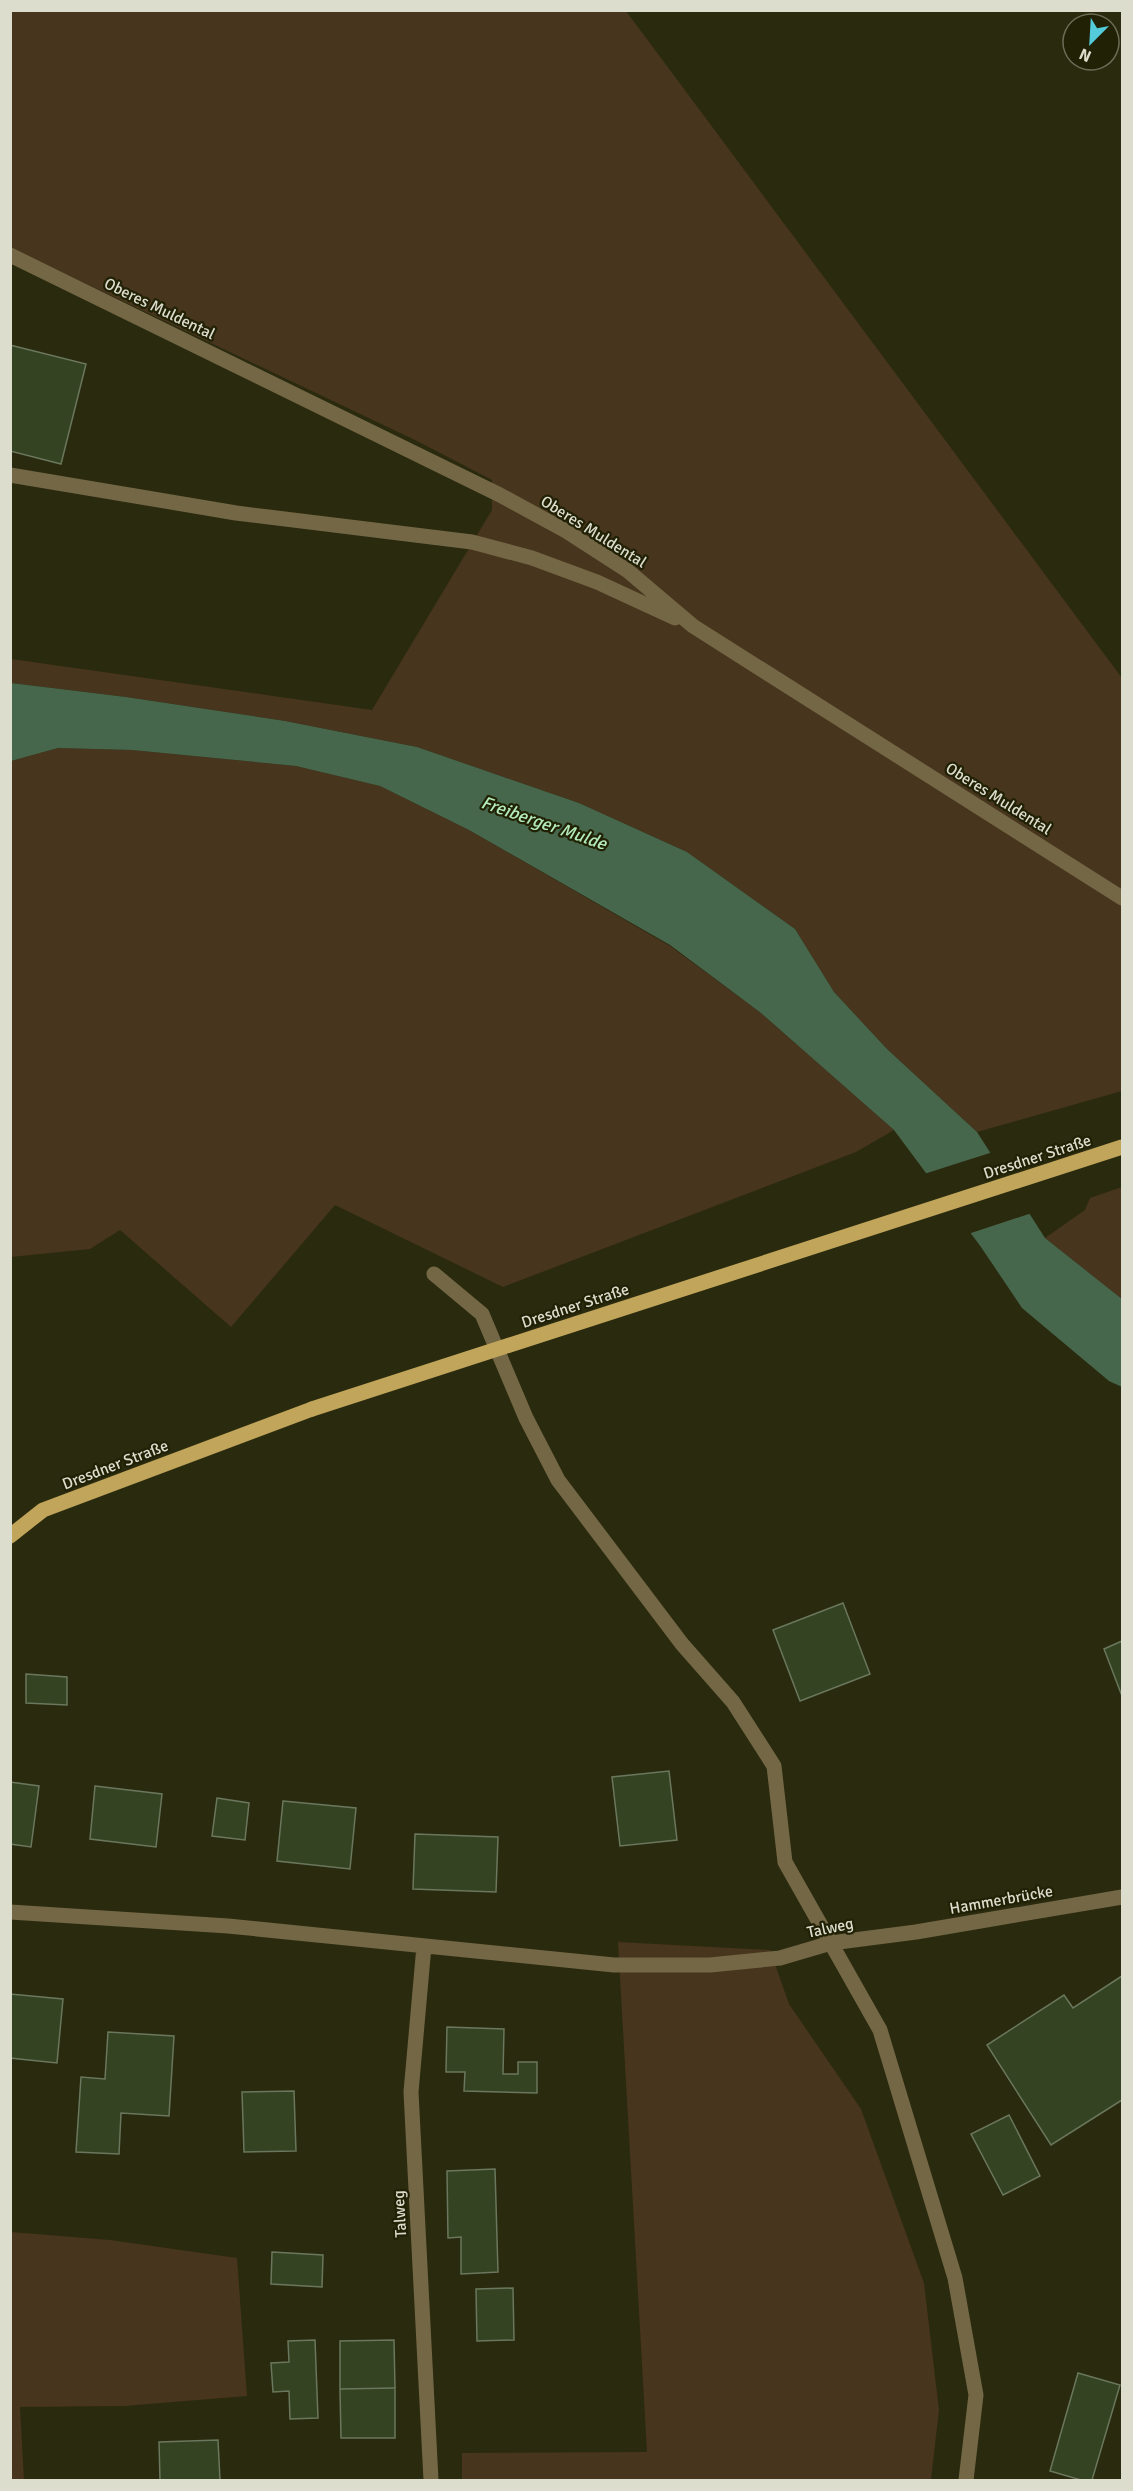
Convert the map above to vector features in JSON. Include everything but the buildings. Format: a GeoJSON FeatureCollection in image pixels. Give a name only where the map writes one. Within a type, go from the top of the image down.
{"type":"FeatureCollection","features":[{"type":"Feature","properties":{"kind":"main road","name":"Dresdner Straße"},"geometry":{"type":"LineString","coordinates":[[10,1536],[43,1510],[312,1409],[1122,1147]]}},
{"type":"Feature","properties":{"kind":"street","name":"Oberes Muldental"},"geometry":{"type":"LineString","coordinates":[[10,255],[411,450],[566,531],[628,571],[693,626],[1122,898]]}},
{"type":"Feature","properties":{"kind":"street"},"geometry":{"type":"LineString","coordinates":[[10,475],[236,513],[472,542],[532,558],[597,582],[693,626]]}},
{"type":"Feature","properties":{"kind":"street"},"geometry":{"type":"LineString","coordinates":[[434,1274],[482,1314],[526,1418],[558,1480],[682,1644],[734,1702],[774,1766],[785,1862],[880,2030],[955,2278],[976,2395],[966,2481]]}},
{"type":"Feature","properties":{"kind":"street","name":"Hammerbrücke"},"geometry":{"type":"LineString","coordinates":[[885,1935],[916,1932],[1122,1897]]}},
{"type":"Feature","properties":{"kind":"street","name":"Talweg"},"geometry":{"type":"LineString","coordinates":[[10,1912],[228,1926],[614,1965],[710,1965],[780,1958],[831,1944],[885,1935]]}},
{"type":"Feature","properties":{"kind":"street","name":"Talweg"},"geometry":{"type":"LineString","coordinates":[[424,1946],[411,2092],[431,2481]]}},
{"type":"Feature","properties":{"kind":"shaded area"},"geometry":{"type":"Polygon","coordinates":[[[10,11],[626,11],[1122,678],[1122,1091],[977,1132],[887,1049],[834,992],[795,929],[687,852],[579,803],[417,747],[285,721],[126,697],[11,683],[11,659],[372,710],[492,510],[492,480],[417,441],[11,248],[10,11]]]}},
{"type":"Feature","properties":{"kind":"shaded area"},"geometry":{"type":"Polygon","coordinates":[[[58,748],[132,750],[296,766],[380,786],[469,830],[670,946],[761,1013],[894,1130],[856,1152],[503,1287],[335,1205],[231,1327],[120,1230],[90,1249],[11,1257],[11,761],[58,748]]]}},
{"type":"Feature","properties":{"kind":"shaded area"},"geometry":{"type":"Polygon","coordinates":[[[1122,1187],[1122,1299],[1045,1238],[1085,1210],[1090,1198],[1122,1187]]]}},
{"type":"Feature","properties":{"kind":"shaded area"},"geometry":{"type":"Polygon","coordinates":[[[618,1942],[770,1950],[789,2004],[861,2109],[924,2283],[939,2410],[931,2480],[462,2480],[462,2453],[647,2452],[618,1942]]]}},
{"type":"Feature","properties":{"kind":"shaded area"},"geometry":{"type":"Polygon","coordinates":[[[11,2232],[110,2240],[237,2258],[247,2396],[124,2406],[20,2407],[24,2480],[11,2480],[11,2232]]]}},
{"type":"Feature","properties":{"kind":"water","name":"Freiberger Mulde"},"geometry":{"type":"Polygon","coordinates":[[[11,683],[126,697],[285,721],[417,747],[579,803],[687,852],[795,929],[834,992],[887,1049],[977,1132],[1045,1238],[1122,1299],[1122,1387],[1109,1381],[1022,1308],[981,1247],[894,1130],[761,1013],[670,945],[469,830],[380,786],[296,766],[132,750],[58,748],[11,761],[11,683]]]}},
{"type":"Feature","properties":{"kind":"pier"},"geometry":{"type":"Polygon","coordinates":[[[993,1152],[1032,1213],[968,1234],[924,1174],[993,1152]]]}}]}
